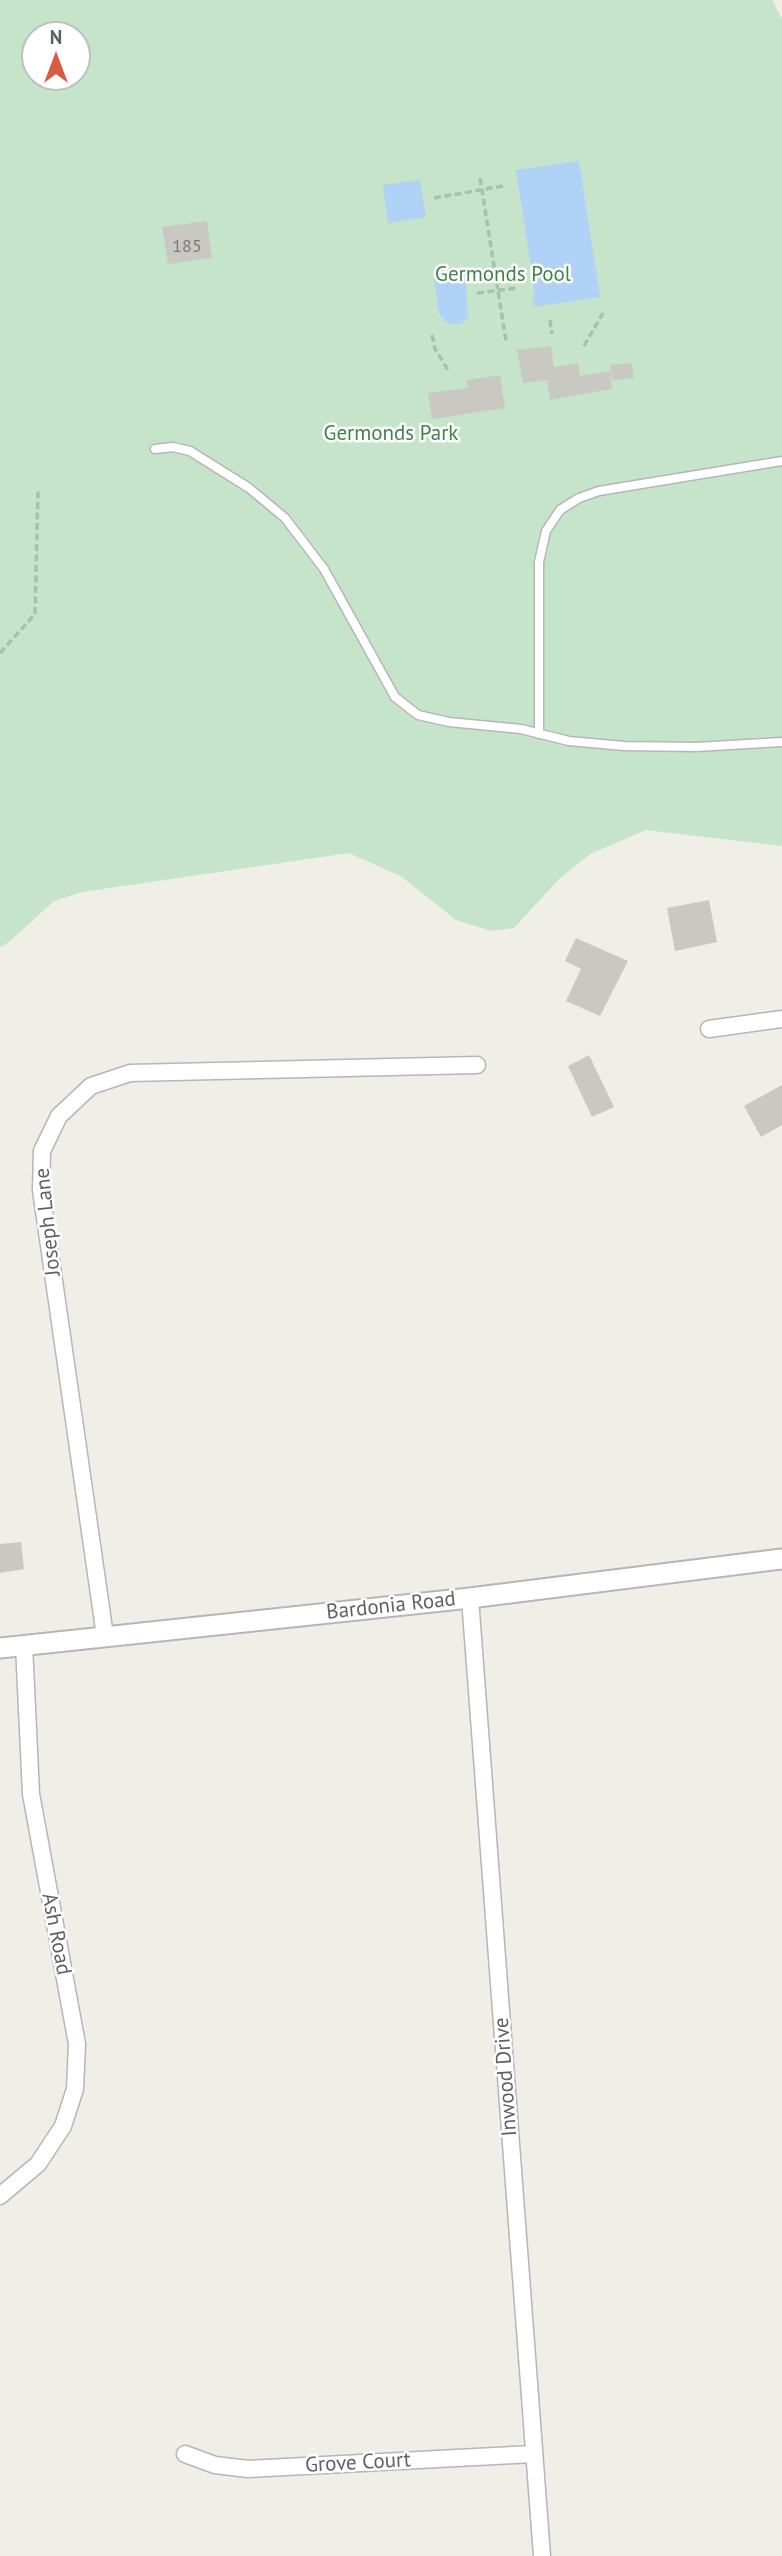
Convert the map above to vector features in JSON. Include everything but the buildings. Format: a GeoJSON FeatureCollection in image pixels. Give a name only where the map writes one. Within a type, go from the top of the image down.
{"type":"FeatureCollection","features":[{"type":"Feature","properties":{"kind":"street"},"geometry":{"type":"LineString","coordinates":[[709,1029],[782,1019]]}},
{"type":"Feature","properties":{"kind":"street","name":"Joseph Lane"},"geometry":{"type":"LineString","coordinates":[[105,1636],[40,1189],[42,1151],[59,1116],[91,1086],[130,1073],[477,1065]]}},
{"type":"Feature","properties":{"kind":"street","name":"Bardonia Road"},"geometry":{"type":"LineString","coordinates":[[0,1648],[470,1598],[782,1559]]}},
{"type":"Feature","properties":{"kind":"street","name":"Inwood Drive"},"geometry":{"type":"LineString","coordinates":[[470,1598],[541,2556]]}},
{"type":"Feature","properties":{"kind":"street","name":"Ash Road"},"geometry":{"type":"LineString","coordinates":[[0,2196],[38,2164],[63,2126],[75,2090],[77,2044],[31,1794],[24,1645]]}},
{"type":"Feature","properties":{"kind":"street","name":"Grove Court"},"geometry":{"type":"LineString","coordinates":[[185,2454],[215,2465],[248,2469],[533,2454]]}},
{"type":"Feature","properties":{"kind":"lane"},"geometry":{"type":"LineString","coordinates":[[155,449],[173,447],[190,451],[248,488],[285,518],[324,569],[389,688],[409,711],[437,721],[521,729],[569,741],[646,747],[782,742]]}},
{"type":"Feature","properties":{"kind":"lane"},"geometry":{"type":"LineString","coordinates":[[539,734],[540,553],[546,531],[560,510],[589,494],[782,461]]}},
{"type":"Feature","properties":{"kind":"path"},"geometry":{"type":"LineString","coordinates":[[480,178],[506,341]]}},
{"type":"Feature","properties":{"kind":"path"},"geometry":{"type":"LineString","coordinates":[[434,198],[503,186]]}},
{"type":"Feature","properties":{"kind":"path"},"geometry":{"type":"LineString","coordinates":[[477,293],[518,288]]}},
{"type":"Feature","properties":{"kind":"path"},"geometry":{"type":"LineString","coordinates":[[584,346],[603,313]]}},
{"type":"Feature","properties":{"kind":"path"},"geometry":{"type":"LineString","coordinates":[[550,320],[552,334]]}},
{"type":"Feature","properties":{"kind":"path"},"geometry":{"type":"LineString","coordinates":[[432,335],[435,349],[448,370]]}},
{"type":"Feature","properties":{"kind":"path"},"geometry":{"type":"LineString","coordinates":[[0,653],[35,614],[38,490]]}},
{"type":"Feature","properties":{"kind":"green space","name":"Germonds Park"},"geometry":{"type":"Polygon","coordinates":[[[0,0],[772,0],[782,19],[782,846],[646,830],[590,854],[559,879],[514,928],[492,931],[456,920],[402,877],[349,853],[82,892],[54,901],[0,947],[0,0]]]}},
{"type":"Feature","properties":{"kind":"water"},"geometry":{"type":"Polygon","coordinates":[[[579,161],[600,297],[534,307],[532,295],[535,294],[516,170],[579,161]]]}},
{"type":"Feature","properties":{"kind":"water"},"geometry":{"type":"Polygon","coordinates":[[[420,180],[426,217],[388,223],[383,185],[420,180]]]}},
{"type":"Feature","properties":{"kind":"water"},"geometry":{"type":"Polygon","coordinates":[[[465,274],[468,317],[460,324],[449,324],[439,314],[434,279],[465,274]]]}},
{"type":"Feature","properties":{"kind":"park label","name":"Germonds Pool"},"geometry":{"type":"Point","coordinates":[503,275]}}]}
